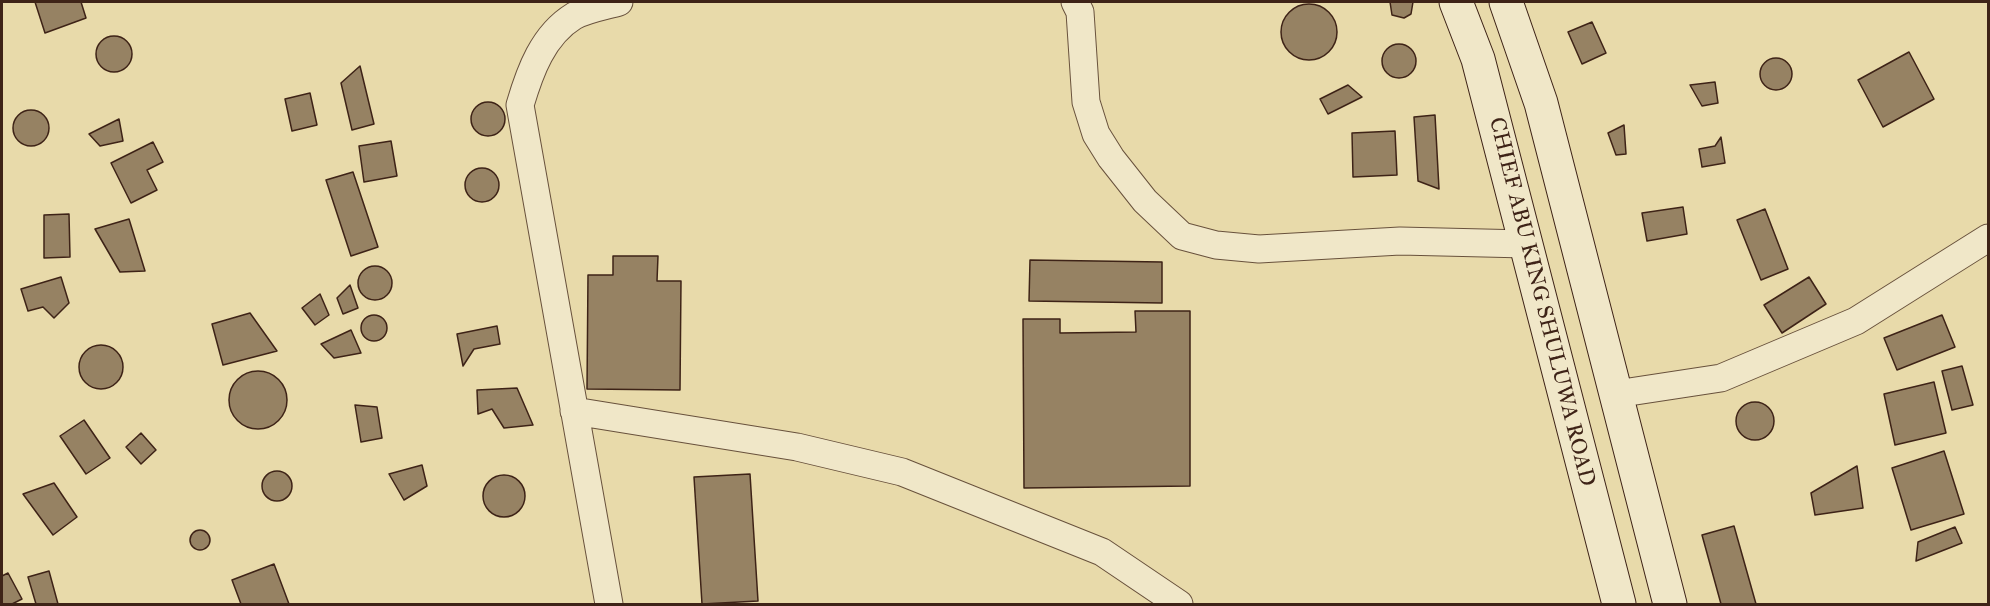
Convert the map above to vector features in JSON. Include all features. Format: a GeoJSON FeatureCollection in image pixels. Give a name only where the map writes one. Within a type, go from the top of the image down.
{"type":"FeatureCollection","features":[{"type":"Feature","properties":{"kind":"street"},"geometry":{"type":"LineString","coordinates":[[609,604],[520,105],[544,44],[555,31],[576,15],[619,2]]}},
{"type":"Feature","properties":{"kind":"street"},"geometry":{"type":"LineString","coordinates":[[1075,2],[1080,12],[1086,102],[1096,134],[1144,201],[1182,236],[1216,245],[1259,249],[1400,241],[1526,244]]}},
{"type":"Feature","properties":{"kind":"street","name":"CHIEF ABU KING SHULUWA ROAD"},"geometry":{"type":"LineString","coordinates":[[1456,2],[1478,59],[1619,604]]}},
{"type":"Feature","properties":{"kind":"street"},"geometry":{"type":"LineString","coordinates":[[1506,2],[1541,103],[1670,604]]}},
{"type":"Feature","properties":{"kind":"street"},"geometry":{"type":"LineString","coordinates":[[1616,394],[1721,378],[1846,326],[1989,238]]}},
{"type":"Feature","properties":{"kind":"street"},"geometry":{"type":"LineString","coordinates":[[574,411],[797,447],[902,472],[1102,552],[1179,604]]}},
{"type":"Feature","properties":{"kind":"building"},"geometry":{"type":"Polygon","coordinates":[[[35,2],[81,2],[86,18],[45,33],[35,2]]]}},
{"type":"Feature","properties":{"kind":"building"},"geometry":{"type":"Polygon","coordinates":[[[1390,2],[1413,2],[1411,14],[1404,18],[1392,15],[1390,2]]]}},
{"type":"Feature","properties":{"kind":"building"},"geometry":{"type":"Polygon","coordinates":[[[1309,4],[1320,6],[1329,12],[1335,21],[1337,32],[1335,43],[1329,52],[1320,58],[1309,60],[1298,58],[1289,52],[1283,43],[1281,32],[1283,21],[1289,12],[1298,6],[1309,4]]]}},
{"type":"Feature","properties":{"kind":"building"},"geometry":{"type":"Polygon","coordinates":[[[1592,22],[1606,53],[1582,64],[1568,32],[1592,22]]]}},
{"type":"Feature","properties":{"kind":"building"},"geometry":{"type":"Polygon","coordinates":[[[114,36],[127,41],[132,54],[127,67],[114,72],[101,67],[96,54],[101,41],[114,36]]]}},
{"type":"Feature","properties":{"kind":"building"},"geometry":{"type":"Polygon","coordinates":[[[1399,44],[1411,49],[1416,61],[1411,73],[1399,78],[1387,73],[1382,61],[1387,49],[1399,44]]]}},
{"type":"Feature","properties":{"kind":"building"},"geometry":{"type":"Polygon","coordinates":[[[1909,52],[1934,99],[1883,127],[1858,80],[1909,52]]]}},
{"type":"Feature","properties":{"kind":"building"},"geometry":{"type":"Polygon","coordinates":[[[1776,58],[1787,63],[1792,74],[1787,85],[1776,90],[1765,85],[1760,74],[1765,63],[1776,58]]]}},
{"type":"Feature","properties":{"kind":"building"},"geometry":{"type":"Polygon","coordinates":[[[360,66],[374,124],[352,130],[341,83],[360,66]]]}},
{"type":"Feature","properties":{"kind":"building"},"geometry":{"type":"Polygon","coordinates":[[[1715,82],[1718,103],[1702,106],[1690,85],[1715,82]]]}},
{"type":"Feature","properties":{"kind":"building"},"geometry":{"type":"Polygon","coordinates":[[[1348,85],[1362,97],[1328,114],[1320,99],[1348,85]]]}},
{"type":"Feature","properties":{"kind":"building"},"geometry":{"type":"Polygon","coordinates":[[[310,93],[317,125],[292,131],[285,99],[310,93]]]}},
{"type":"Feature","properties":{"kind":"building"},"geometry":{"type":"Polygon","coordinates":[[[488,102],[500,107],[505,119],[500,131],[488,136],[476,131],[471,119],[476,107],[488,102]]]}},
{"type":"Feature","properties":{"kind":"building"},"geometry":{"type":"Polygon","coordinates":[[[31,110],[44,115],[49,128],[44,141],[31,146],[18,141],[13,128],[18,115],[31,110]]]}},
{"type":"Feature","properties":{"kind":"building"},"geometry":{"type":"Polygon","coordinates":[[[1435,115],[1439,189],[1418,181],[1414,117],[1435,115]]]}},
{"type":"Feature","properties":{"kind":"building"},"geometry":{"type":"Polygon","coordinates":[[[119,119],[123,141],[100,146],[89,134],[119,119]]]}},
{"type":"Feature","properties":{"kind":"building"},"geometry":{"type":"Polygon","coordinates":[[[1624,125],[1626,154],[1616,155],[1608,133],[1624,125]]]}},
{"type":"Feature","properties":{"kind":"building"},"geometry":{"type":"Polygon","coordinates":[[[1395,131],[1397,175],[1353,177],[1352,133],[1395,131]]]}},
{"type":"Feature","properties":{"kind":"building"},"geometry":{"type":"Polygon","coordinates":[[[1721,137],[1725,163],[1702,167],[1699,149],[1715,146],[1721,137]]]}},
{"type":"Feature","properties":{"kind":"building"},"geometry":{"type":"Polygon","coordinates":[[[391,141],[397,176],[364,182],[359,146],[391,141]]]}},
{"type":"Feature","properties":{"kind":"building"},"geometry":{"type":"Polygon","coordinates":[[[153,142],[163,162],[147,170],[157,190],[131,203],[111,163],[153,142]]]}},
{"type":"Feature","properties":{"kind":"building"},"geometry":{"type":"Polygon","coordinates":[[[482,168],[494,173],[499,185],[494,197],[482,202],[470,197],[465,185],[470,173],[482,168]]]}},
{"type":"Feature","properties":{"kind":"building"},"geometry":{"type":"Polygon","coordinates":[[[353,172],[378,247],[351,256],[326,180],[353,172]]]}},
{"type":"Feature","properties":{"kind":"building"},"geometry":{"type":"Polygon","coordinates":[[[1683,207],[1687,234],[1647,241],[1642,213],[1683,207]]]}},
{"type":"Feature","properties":{"kind":"building"},"geometry":{"type":"Polygon","coordinates":[[[1765,209],[1788,269],[1761,280],[1737,220],[1765,209]]]}},
{"type":"Feature","properties":{"kind":"building"},"geometry":{"type":"Polygon","coordinates":[[[69,214],[70,257],[44,258],[44,215],[69,214]]]}},
{"type":"Feature","properties":{"kind":"building"},"geometry":{"type":"Polygon","coordinates":[[[129,219],[145,271],[120,272],[95,229],[129,219]]]}},
{"type":"Feature","properties":{"kind":"building"},"geometry":{"type":"Polygon","coordinates":[[[613,256],[658,256],[657,281],[681,281],[680,390],[587,389],[588,275],[613,275],[613,256]]]}},
{"type":"Feature","properties":{"kind":"building"},"geometry":{"type":"Polygon","coordinates":[[[1030,260],[1162,262],[1162,303],[1029,301],[1030,260]]]}},
{"type":"Feature","properties":{"kind":"building"},"geometry":{"type":"Polygon","coordinates":[[[375,266],[387,271],[392,283],[387,295],[375,300],[363,295],[358,283],[363,271],[375,266]]]}},
{"type":"Feature","properties":{"kind":"building"},"geometry":{"type":"Polygon","coordinates":[[[61,277],[69,303],[54,318],[43,307],[28,311],[21,289],[61,277]]]}},
{"type":"Feature","properties":{"kind":"building"},"geometry":{"type":"Polygon","coordinates":[[[1809,277],[1826,304],[1782,333],[1764,305],[1809,277]]]}},
{"type":"Feature","properties":{"kind":"building"},"geometry":{"type":"Polygon","coordinates":[[[350,285],[358,308],[343,314],[337,298],[350,285]]]}},
{"type":"Feature","properties":{"kind":"building"},"geometry":{"type":"Polygon","coordinates":[[[320,294],[329,315],[315,325],[302,308],[320,294]]]}},
{"type":"Feature","properties":{"kind":"building"},"geometry":{"type":"Polygon","coordinates":[[[1135,311],[1190,311],[1190,486],[1024,488],[1023,319],[1060,319],[1060,333],[1136,332],[1135,311]]]}},
{"type":"Feature","properties":{"kind":"building"},"geometry":{"type":"Polygon","coordinates":[[[250,313],[277,351],[223,365],[212,324],[250,313]]]}},
{"type":"Feature","properties":{"kind":"building"},"geometry":{"type":"Polygon","coordinates":[[[374,315],[383,319],[387,328],[383,337],[374,341],[365,337],[361,328],[365,319],[374,315]]]}},
{"type":"Feature","properties":{"kind":"building"},"geometry":{"type":"Polygon","coordinates":[[[1942,315],[1955,347],[1897,370],[1884,338],[1942,315]]]}},
{"type":"Feature","properties":{"kind":"building"},"geometry":{"type":"Polygon","coordinates":[[[497,326],[500,344],[474,349],[463,366],[457,334],[497,326]]]}},
{"type":"Feature","properties":{"kind":"building"},"geometry":{"type":"Polygon","coordinates":[[[351,330],[361,353],[334,358],[321,344],[351,330]]]}},
{"type":"Feature","properties":{"kind":"building"},"geometry":{"type":"Polygon","coordinates":[[[101,345],[110,346],[117,351],[122,358],[122,376],[117,383],[110,388],[101,389],[92,388],[85,383],[80,376],[79,367],[80,358],[85,351],[92,346],[101,345]]]}},
{"type":"Feature","properties":{"kind":"building"},"geometry":{"type":"Polygon","coordinates":[[[1962,366],[1973,405],[1952,410],[1942,371],[1962,366]]]}},
{"type":"Feature","properties":{"kind":"building"},"geometry":{"type":"Polygon","coordinates":[[[258,371],[269,373],[282,384],[287,400],[285,411],[274,424],[258,429],[247,427],[234,416],[229,400],[231,389],[242,376],[258,371]]]}},
{"type":"Feature","properties":{"kind":"building"},"geometry":{"type":"Polygon","coordinates":[[[1934,382],[1946,433],[1895,445],[1884,394],[1934,382]]]}},
{"type":"Feature","properties":{"kind":"building"},"geometry":{"type":"Polygon","coordinates":[[[517,388],[533,425],[504,428],[492,409],[478,414],[477,390],[517,388]]]}},
{"type":"Feature","properties":{"kind":"building"},"geometry":{"type":"Polygon","coordinates":[[[1755,402],[1769,407],[1774,421],[1769,435],[1755,440],[1741,435],[1736,421],[1741,407],[1755,402]]]}},
{"type":"Feature","properties":{"kind":"building"},"geometry":{"type":"Polygon","coordinates":[[[355,405],[377,407],[382,438],[361,442],[355,405]]]}},
{"type":"Feature","properties":{"kind":"building"},"geometry":{"type":"Polygon","coordinates":[[[84,420],[110,458],[86,474],[60,436],[84,420]]]}},
{"type":"Feature","properties":{"kind":"building"},"geometry":{"type":"Polygon","coordinates":[[[141,433],[156,450],[141,464],[126,447],[141,433]]]}},
{"type":"Feature","properties":{"kind":"building"},"geometry":{"type":"Polygon","coordinates":[[[1944,451],[1964,514],[1911,530],[1892,468],[1944,451]]]}},
{"type":"Feature","properties":{"kind":"building"},"geometry":{"type":"Polygon","coordinates":[[[422,465],[427,486],[404,500],[389,474],[422,465]]]}},
{"type":"Feature","properties":{"kind":"building"},"geometry":{"type":"Polygon","coordinates":[[[1857,466],[1863,508],[1815,515],[1811,493],[1857,466]]]}},
{"type":"Feature","properties":{"kind":"building"},"geometry":{"type":"Polygon","coordinates":[[[277,471],[287,476],[292,486],[287,496],[277,501],[267,496],[262,486],[267,476],[277,471]]]}},
{"type":"Feature","properties":{"kind":"building"},"geometry":{"type":"Polygon","coordinates":[[[750,474],[758,601],[702,604],[694,477],[750,474]]]}},
{"type":"Feature","properties":{"kind":"building"},"geometry":{"type":"Polygon","coordinates":[[[504,475],[512,476],[519,481],[524,488],[524,504],[519,511],[512,516],[504,517],[496,516],[489,511],[484,504],[483,496],[484,488],[489,481],[496,476],[504,475]]]}},
{"type":"Feature","properties":{"kind":"building"},"geometry":{"type":"Polygon","coordinates":[[[54,483],[77,517],[53,535],[23,494],[54,483]]]}},
{"type":"Feature","properties":{"kind":"building"},"geometry":{"type":"Polygon","coordinates":[[[1734,526],[1756,604],[1721,604],[1702,535],[1734,526]]]}},
{"type":"Feature","properties":{"kind":"building"},"geometry":{"type":"Polygon","coordinates":[[[1955,527],[1962,543],[1916,561],[1918,542],[1955,527]]]}},
{"type":"Feature","properties":{"kind":"building"},"geometry":{"type":"Polygon","coordinates":[[[196,530],[204,530],[210,536],[210,544],[204,550],[196,550],[190,544],[190,536],[196,530]]]}},
{"type":"Feature","properties":{"kind":"building"},"geometry":{"type":"Polygon","coordinates":[[[274,564],[289,604],[241,604],[232,580],[274,564]]]}},
{"type":"Feature","properties":{"kind":"building"},"geometry":{"type":"Polygon","coordinates":[[[49,571],[58,604],[36,604],[28,577],[49,571]]]}},
{"type":"Feature","properties":{"kind":"building"},"geometry":{"type":"Polygon","coordinates":[[[8,573],[22,599],[12,604],[2,604],[2,576],[8,573]]]}}]}
